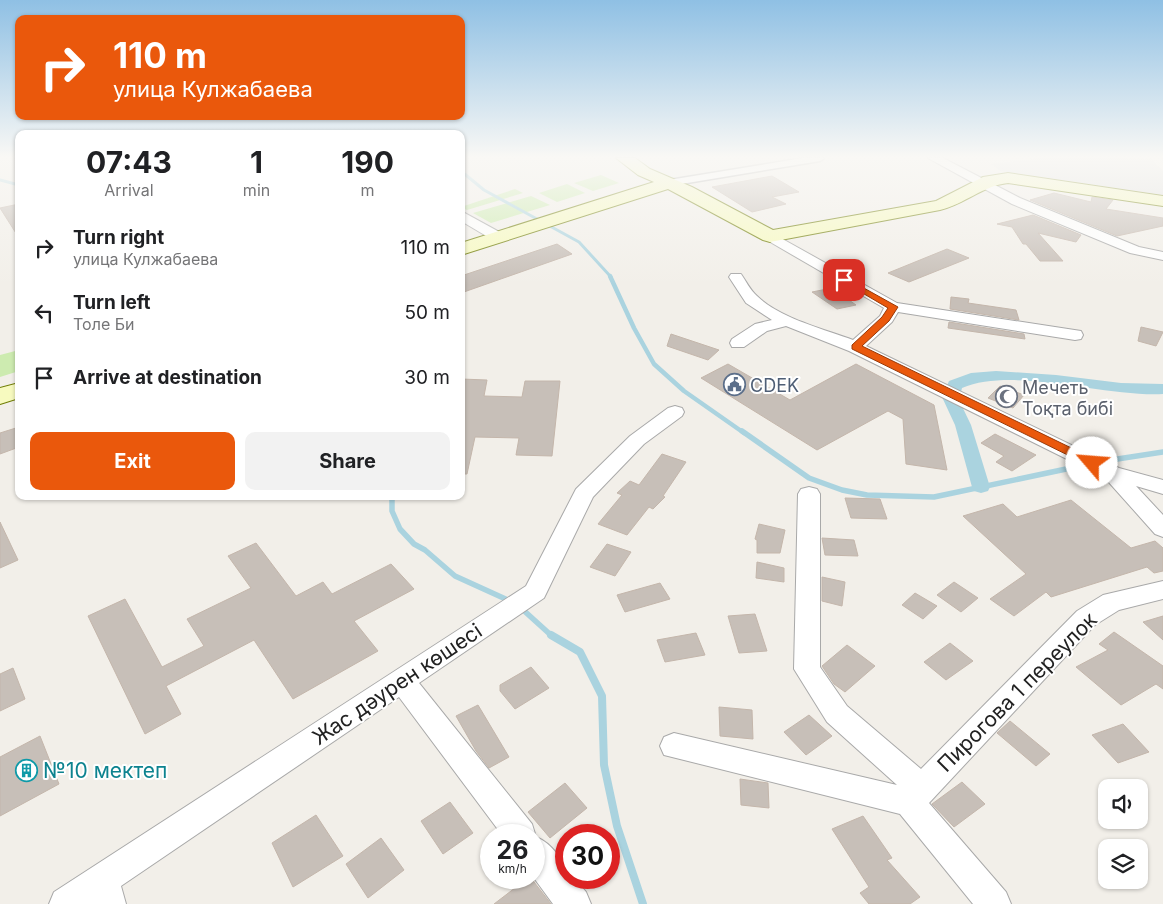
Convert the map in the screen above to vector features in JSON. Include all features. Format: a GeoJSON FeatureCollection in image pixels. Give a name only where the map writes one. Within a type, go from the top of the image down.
{"type":"FeatureCollection","features":[{"type":"Feature","properties":{"kind":"main road"},"geometry":{"type":"LineString","coordinates":[[465,248],[615,200]]}},
{"type":"Feature","properties":{"kind":"main road"},"geometry":{"type":"LineString","coordinates":[[702,200],[770,236],[940,205],[952,200]]}},
{"type":"Feature","properties":{"kind":"main road"},"geometry":{"type":"LineString","coordinates":[[0,396],[15,391]]}},
{"type":"Feature","properties":{"kind":"street"},"geometry":{"type":"LineString","coordinates":[[1014,200],[1135,250],[1163,256]]}},
{"type":"Feature","properties":{"kind":"street"},"geometry":{"type":"LineString","coordinates":[[465,217],[498,237]]}},
{"type":"Feature","properties":{"kind":"street"},"geometry":{"type":"LineString","coordinates":[[770,236],[893,307],[1075,335]]}},
{"type":"Feature","properties":{"kind":"street"},"geometry":{"type":"LineString","coordinates":[[736,277],[747,297],[761,308],[787,321],[856,347],[1107,471],[1163,487]]}},
{"type":"Feature","properties":{"kind":"street"},"geometry":{"type":"LineString","coordinates":[[856,347],[886,319],[893,307]]}},
{"type":"Feature","properties":{"kind":"street"},"geometry":{"type":"LineString","coordinates":[[738,343],[761,327],[787,321]]}},
{"type":"Feature","properties":{"kind":"street","name":"Жас дәурен көшесі"},"geometry":{"type":"LineString","coordinates":[[66,904],[106,892],[402,681],[535,592],[584,494],[637,440],[675,412]]}},
{"type":"Feature","properties":{"kind":"street"},"geometry":{"type":"LineString","coordinates":[[1107,471],[1163,529]]}},
{"type":"Feature","properties":{"kind":"street"},"geometry":{"type":"LineString","coordinates":[[809,494],[807,669],[837,714],[916,795],[994,904]]}},
{"type":"Feature","properties":{"kind":"street"},"geometry":{"type":"LineString","coordinates":[[481,622],[532,575]]}},
{"type":"Feature","properties":{"kind":"street","name":"Пирогова 1 переулок"},"geometry":{"type":"LineString","coordinates":[[916,795],[1086,618],[1112,602],[1163,590]]}},
{"type":"Feature","properties":{"kind":"street"},"geometry":{"type":"LineString","coordinates":[[402,681],[512,824]]}},
{"type":"Feature","properties":{"kind":"street"},"geometry":{"type":"LineString","coordinates":[[674,746],[916,795]]}},
{"type":"Feature","properties":{"kind":"street"},"geometry":{"type":"LineString","coordinates":[[545,866],[574,904]]}},
{"type":"Feature","properties":{"kind":"green space"},"geometry":{"type":"Polygon","coordinates":[[[481,200],[499,200],[467,210],[465,206],[481,200]]]}},
{"type":"Feature","properties":{"kind":"green space"},"geometry":{"type":"Polygon","coordinates":[[[517,200],[540,200],[550,205],[491,223],[473,213],[517,200]]]}},
{"type":"Feature","properties":{"kind":"green space"},"geometry":{"type":"Polygon","coordinates":[[[15,351],[15,372],[0,377],[0,355],[15,351]]]}},
{"type":"Feature","properties":{"kind":"building"},"geometry":{"type":"Polygon","coordinates":[[[733,200],[778,200],[786,204],[752,212],[733,200]]]}},
{"type":"Feature","properties":{"kind":"building"},"geometry":{"type":"Polygon","coordinates":[[[1030,200],[1084,200],[1091,202],[1091,200],[1113,200],[1106,209],[1163,218],[1163,226],[1117,236],[1030,200]]]}},
{"type":"Feature","properties":{"kind":"building"},"geometry":{"type":"Polygon","coordinates":[[[15,205],[15,232],[0,208],[15,205]]]}},
{"type":"Feature","properties":{"kind":"building"},"geometry":{"type":"Polygon","coordinates":[[[1033,215],[1081,235],[1076,242],[1038,233],[1063,261],[1040,261],[1026,244],[1023,244],[1012,227],[997,224],[1033,215]]]}},
{"type":"Feature","properties":{"kind":"building"},"geometry":{"type":"Polygon","coordinates":[[[557,244],[572,254],[465,292],[465,275],[557,244]]]}},
{"type":"Feature","properties":{"kind":"building"},"geometry":{"type":"Polygon","coordinates":[[[947,249],[969,258],[909,282],[888,273],[947,249]]]}},
{"type":"Feature","properties":{"kind":"building"},"geometry":{"type":"Polygon","coordinates":[[[832,288],[856,305],[837,309],[812,292],[832,288]]]}},
{"type":"Feature","properties":{"kind":"building"},"geometry":{"type":"Polygon","coordinates":[[[951,297],[969,299],[968,303],[1016,310],[1019,320],[950,309],[951,297]]]}},
{"type":"Feature","properties":{"kind":"building"},"geometry":{"type":"Polygon","coordinates":[[[949,322],[1024,334],[1025,339],[948,328],[949,322]]]}},
{"type":"Feature","properties":{"kind":"building"},"geometry":{"type":"Polygon","coordinates":[[[1141,327],[1163,332],[1156,346],[1138,341],[1141,327]]]}},
{"type":"Feature","properties":{"kind":"building"},"geometry":{"type":"Polygon","coordinates":[[[671,334],[719,350],[708,360],[667,346],[671,334]]]}},
{"type":"Feature","properties":{"kind":"building"},"geometry":{"type":"Polygon","coordinates":[[[728,364],[790,400],[856,364],[934,405],[947,470],[906,464],[903,419],[888,411],[817,450],[701,378],[728,364]]]}},
{"type":"Feature","properties":{"kind":"building"},"geometry":{"type":"Polygon","coordinates":[[[465,379],[487,380],[484,396],[522,397],[525,381],[560,381],[552,456],[516,455],[519,438],[475,437],[467,474],[465,474],[465,379]]]}},
{"type":"Feature","properties":{"kind":"building","name":"Мечеть Тоқта бибі"},"geometry":{"type":"Polygon","coordinates":[[[1000,386],[1024,395],[1013,408],[988,398],[1000,386]]]}},
{"type":"Feature","properties":{"kind":"building"},"geometry":{"type":"Polygon","coordinates":[[[15,428],[15,448],[0,454],[0,433],[15,428]]]}},
{"type":"Feature","properties":{"kind":"building"},"geometry":{"type":"Polygon","coordinates":[[[995,434],[1036,455],[1012,471],[996,462],[1004,456],[981,443],[995,434]]]}},
{"type":"Feature","properties":{"kind":"building"},"geometry":{"type":"Polygon","coordinates":[[[662,454],[686,462],[663,496],[665,497],[653,509],[649,507],[627,535],[598,524],[622,495],[617,493],[630,481],[639,485],[662,454]]]}},
{"type":"Feature","properties":{"kind":"building"},"geometry":{"type":"Polygon","coordinates":[[[845,498],[880,499],[887,519],[851,518],[845,498]]]}},
{"type":"Feature","properties":{"kind":"building"},"geometry":{"type":"Polygon","coordinates":[[[1071,500],[1131,548],[1155,541],[1163,548],[1163,571],[1154,573],[1147,567],[1051,597],[1046,592],[1014,616],[990,599],[1026,574],[963,516],[1003,504],[1017,517],[1071,500]]]}},
{"type":"Feature","properties":{"kind":"building"},"geometry":{"type":"Polygon","coordinates":[[[0,522],[18,560],[0,568],[0,522]]]}},
{"type":"Feature","properties":{"kind":"building"},"geometry":{"type":"Polygon","coordinates":[[[759,524],[785,530],[780,553],[757,553],[757,540],[755,539],[759,524]]]}},
{"type":"Feature","properties":{"kind":"building"},"geometry":{"type":"Polygon","coordinates":[[[822,538],[854,540],[858,556],[825,555],[822,538]]]}},
{"type":"Feature","properties":{"kind":"building"},"geometry":{"type":"Polygon","coordinates":[[[256,543],[296,596],[323,582],[332,594],[391,564],[414,589],[354,621],[378,651],[293,699],[254,640],[166,686],[181,714],[145,734],[88,616],[125,599],[162,667],[204,646],[187,619],[251,588],[228,556],[256,543]]]}},
{"type":"Feature","properties":{"kind":"building"},"geometry":{"type":"Polygon","coordinates":[[[607,544],[631,552],[615,576],[590,567],[607,544]]]}},
{"type":"Feature","properties":{"kind":"building"},"geometry":{"type":"Polygon","coordinates":[[[757,562],[784,568],[784,582],[756,578],[757,562]]]}},
{"type":"Feature","properties":{"kind":"building"},"geometry":{"type":"Polygon","coordinates":[[[822,577],[845,582],[842,606],[822,601],[822,577]]]}},
{"type":"Feature","properties":{"kind":"building"},"geometry":{"type":"Polygon","coordinates":[[[954,582],[978,598],[961,612],[937,595],[954,582]]]}},
{"type":"Feature","properties":{"kind":"building"},"geometry":{"type":"Polygon","coordinates":[[[660,583],[670,599],[625,612],[617,595],[660,583]]]}},
{"type":"Feature","properties":{"kind":"building"},"geometry":{"type":"Polygon","coordinates":[[[915,593],[937,606],[923,619],[902,605],[915,593]]]}},
{"type":"Feature","properties":{"kind":"building"},"geometry":{"type":"Polygon","coordinates":[[[755,614],[767,651],[739,653],[728,616],[755,614]]]}},
{"type":"Feature","properties":{"kind":"building"},"geometry":{"type":"Polygon","coordinates":[[[1163,616],[1163,640],[1143,622],[1163,616]]]}},
{"type":"Feature","properties":{"kind":"building"},"geometry":{"type":"Polygon","coordinates":[[[1114,632],[1163,666],[1163,689],[1156,684],[1121,705],[1076,667],[1108,650],[1099,644],[1114,632]]]}},
{"type":"Feature","properties":{"kind":"building"},"geometry":{"type":"Polygon","coordinates":[[[696,633],[705,655],[665,662],[657,640],[696,633]]]}},
{"type":"Feature","properties":{"kind":"building"},"geometry":{"type":"Polygon","coordinates":[[[950,643],[973,661],[946,680],[924,662],[950,643]]]}},
{"type":"Feature","properties":{"kind":"building"},"geometry":{"type":"Polygon","coordinates":[[[847,645],[875,666],[845,692],[834,684],[822,666],[847,645]]]}},
{"type":"Feature","properties":{"kind":"building"},"geometry":{"type":"Polygon","coordinates":[[[531,667],[549,688],[515,709],[500,691],[500,685],[531,667]]]}},
{"type":"Feature","properties":{"kind":"building"},"geometry":{"type":"Polygon","coordinates":[[[13,668],[25,699],[0,711],[0,674],[13,668]]]}},
{"type":"Feature","properties":{"kind":"building"},"geometry":{"type":"Polygon","coordinates":[[[478,705],[509,757],[489,768],[476,751],[456,716],[478,705]]]}},
{"type":"Feature","properties":{"kind":"building"},"geometry":{"type":"Polygon","coordinates":[[[719,707],[752,710],[753,739],[720,736],[719,707]]]}},
{"type":"Feature","properties":{"kind":"building"},"geometry":{"type":"Polygon","coordinates":[[[809,715],[832,736],[806,755],[784,732],[809,715]]]}},
{"type":"Feature","properties":{"kind":"building"},"geometry":{"type":"Polygon","coordinates":[[[1010,721],[1050,754],[1036,766],[997,733],[1010,721]]]}},
{"type":"Feature","properties":{"kind":"building"},"geometry":{"type":"Polygon","coordinates":[[[1123,724],[1149,752],[1118,763],[1092,735],[1123,724]]]}},
{"type":"Feature","properties":{"kind":"building","name":"№10 мектеп"},"geometry":{"type":"Polygon","coordinates":[[[40,736],[59,784],[0,816],[0,757],[40,736]]]}},
{"type":"Feature","properties":{"kind":"building"},"geometry":{"type":"Polygon","coordinates":[[[740,779],[768,783],[769,808],[741,805],[740,779]]]}},
{"type":"Feature","properties":{"kind":"building"},"geometry":{"type":"Polygon","coordinates":[[[962,782],[985,804],[954,827],[932,804],[962,782]]]}},
{"type":"Feature","properties":{"kind":"building"},"geometry":{"type":"Polygon","coordinates":[[[565,783],[587,808],[567,824],[555,824],[555,834],[550,838],[545,832],[545,824],[538,824],[528,812],[565,783]]]}},
{"type":"Feature","properties":{"kind":"building"},"geometry":{"type":"Polygon","coordinates":[[[450,802],[473,833],[443,854],[421,821],[450,802]]]}},
{"type":"Feature","properties":{"kind":"building"},"geometry":{"type":"Polygon","coordinates":[[[316,815],[343,856],[293,887],[272,843],[316,815]]]}},
{"type":"Feature","properties":{"kind":"building"},"geometry":{"type":"Polygon","coordinates":[[[863,816],[892,858],[887,860],[920,897],[910,904],[869,904],[860,893],[869,887],[832,829],[863,816]]]}},
{"type":"Feature","properties":{"kind":"building"},"geometry":{"type":"Polygon","coordinates":[[[381,838],[404,870],[368,898],[346,864],[381,838]]]}},
{"type":"Feature","properties":{"kind":"building"},"geometry":{"type":"Polygon","coordinates":[[[514,889],[539,889],[551,904],[494,904],[514,889]]]}},
{"type":"Feature","properties":{"kind":"waterway"},"geometry":{"type":"LineString","coordinates":[[503,200],[579,242],[611,277]]}},
{"type":"Feature","properties":{"kind":"waterway"},"geometry":{"type":"LineString","coordinates":[[610,276],[634,328],[654,364],[684,391],[744,433]]}},
{"type":"Feature","properties":{"kind":"waterway"},"geometry":{"type":"LineString","coordinates":[[981,487],[963,425],[950,397],[955,385],[971,378],[996,376],[1025,377],[1121,388],[1163,389]]}},
{"type":"Feature","properties":{"kind":"waterway"},"geometry":{"type":"LineString","coordinates":[[742,431],[809,478],[842,490],[867,495],[934,497],[1085,465]]}},
{"type":"Feature","properties":{"kind":"waterway"},"geometry":{"type":"LineString","coordinates":[[1098,462],[1163,452]]}},
{"type":"Feature","properties":{"kind":"waterway"},"geometry":{"type":"LineString","coordinates":[[392,500],[392,511],[400,529],[414,544],[425,550],[455,576],[512,602]]}},
{"type":"Feature","properties":{"kind":"waterway"},"geometry":{"type":"LineString","coordinates":[[521,608],[553,637]]}},
{"type":"Feature","properties":{"kind":"waterway"},"geometry":{"type":"LineString","coordinates":[[551,635],[580,652],[602,696],[604,765],[617,826],[643,904]]}},
{"type":"Feature","properties":{"kind":"place","name":"CDEK"},"geometry":{"type":"Point","coordinates":[734,385]}},
{"type":"Feature","properties":{"kind":"place","name":"Мечеть Тоқта бибі"},"geometry":{"type":"Point","coordinates":[1006,397]}},
{"type":"Feature","properties":{"kind":"place","name":"№10 мектеп"},"geometry":{"type":"Point","coordinates":[27,770]}},
{"type":"Feature","properties":{"kind":"route"},"geometry":{"type":"LineString","coordinates":[[844,280],[893,307],[886,319],[856,347],[1092,463]]}}]}
